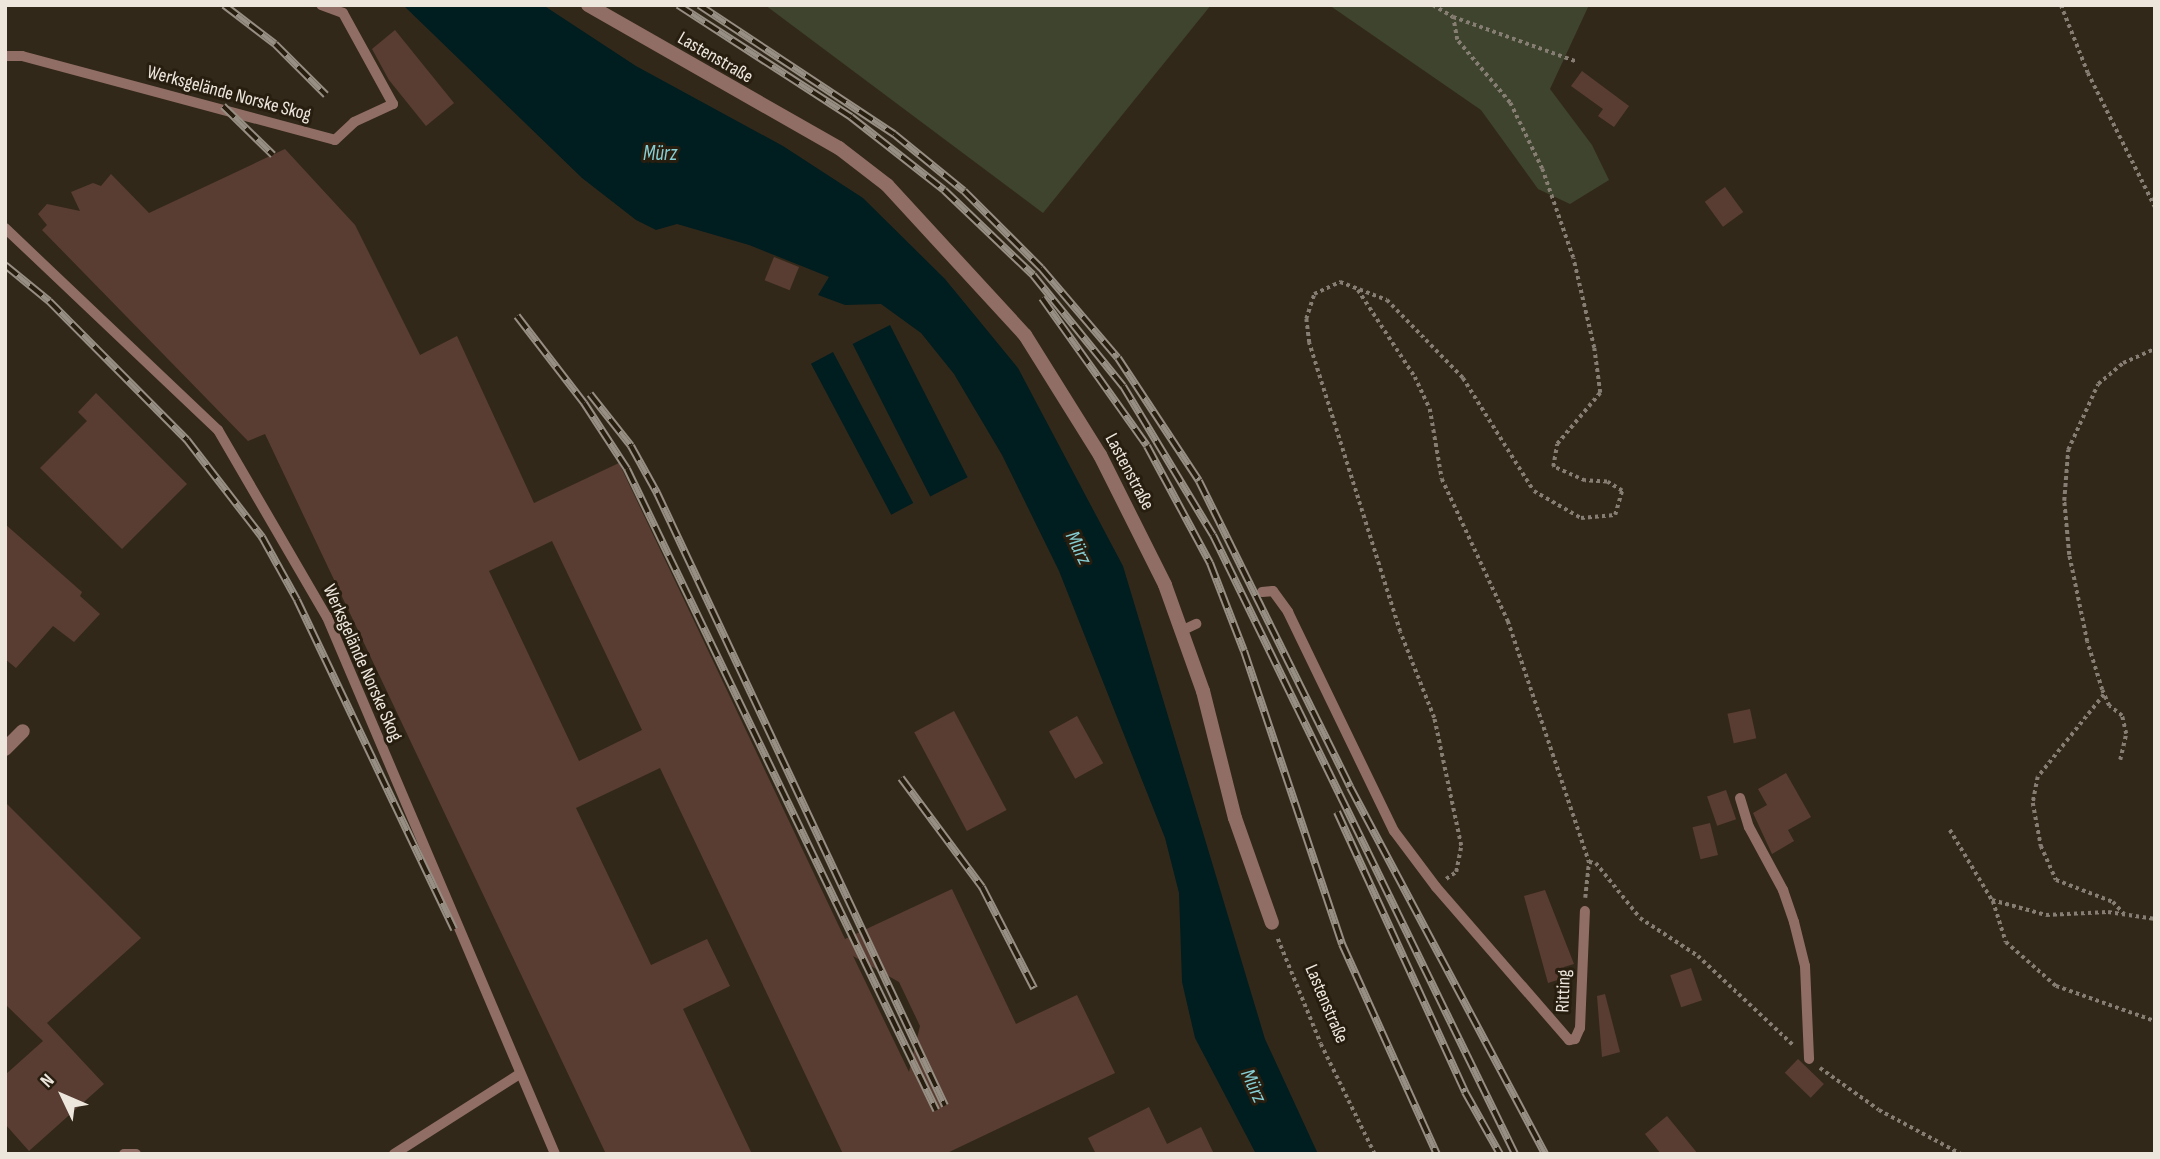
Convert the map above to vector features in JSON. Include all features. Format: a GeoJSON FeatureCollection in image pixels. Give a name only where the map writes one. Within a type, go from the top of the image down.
{"type":"FeatureCollection","features":[{"type":"Feature","properties":{"kind":"street","name":"Lastenstraße"},"geometry":{"type":"LineString","coordinates":[[588,5],[839,148],[887,185],[946,245],[1025,335],[1100,455],[1165,585],[1203,691],[1235,818],[1272,923]]}},
{"type":"Feature","properties":{"kind":"street"},"geometry":{"type":"LineString","coordinates":[[5,750],[23,731]]}},
{"type":"Feature","properties":{"kind":"lane","name":"Werksgelände Norske Skog"},"geometry":{"type":"LineString","coordinates":[[5,56],[22,56],[335,140],[354,122],[393,104],[343,13],[321,5]]}},
{"type":"Feature","properties":{"kind":"lane","name":"Werksgelände Norske Skog"},"geometry":{"type":"LineString","coordinates":[[5,228],[218,430],[327,617],[518,1075],[555,1154]]}},
{"type":"Feature","properties":{"kind":"lane","name":"Ritting"},"geometry":{"type":"LineString","coordinates":[[1262,592],[1273,590],[1288,612],[1394,831],[1436,887],[1569,1040],[1575,1039],[1580,1028],[1585,911]]}},
{"type":"Feature","properties":{"kind":"lane"},"geometry":{"type":"LineString","coordinates":[[1181,631],[1196,624]]}},
{"type":"Feature","properties":{"kind":"lane"},"geometry":{"type":"LineString","coordinates":[[1740,798],[1749,827],[1783,890],[1794,922],[1805,966],[1809,1059]]}},
{"type":"Feature","properties":{"kind":"lane"},"geometry":{"type":"LineString","coordinates":[[394,1154],[518,1075]]}},
{"type":"Feature","properties":{"kind":"lane"},"geometry":{"type":"LineString","coordinates":[[124,1154],[136,1154]]}},
{"type":"Feature","properties":{"kind":"path"},"geometry":{"type":"LineString","coordinates":[[1433,5],[1453,17],[1575,61]]}},
{"type":"Feature","properties":{"kind":"path"},"geometry":{"type":"LineString","coordinates":[[2061,5],[2088,73],[2155,207]]}},
{"type":"Feature","properties":{"kind":"path"},"geometry":{"type":"LineString","coordinates":[[1436,887],[1456,872],[1461,846],[1434,718],[1400,632],[1309,343],[1306,319],[1314,294],[1340,282],[1387,300],[1463,378],[1534,491],[1581,518],[1615,515],[1622,491],[1553,467],[1557,444],[1600,393],[1594,348],[1573,258],[1542,169],[1510,103],[1457,40],[1453,17]]}},
{"type":"Feature","properties":{"kind":"path"},"geometry":{"type":"LineString","coordinates":[[1357,289],[1415,377],[1430,409],[1442,479],[1508,621],[1589,862],[1585,911]]}},
{"type":"Feature","properties":{"kind":"path"},"geometry":{"type":"LineString","coordinates":[[2120,760],[2126,734],[2122,716],[2104,695],[2087,642],[2069,555],[2064,501],[2068,450],[2098,384],[2123,363],[2155,349]]}},
{"type":"Feature","properties":{"kind":"path"},"geometry":{"type":"LineString","coordinates":[[2104,695],[2038,777],[2033,803],[2041,846],[2056,880],[2113,902],[2124,914]]}},
{"type":"Feature","properties":{"kind":"path"},"geometry":{"type":"LineString","coordinates":[[1950,830],[1992,900],[2006,942],[2056,986],[2155,1021]]}},
{"type":"Feature","properties":{"kind":"path"},"geometry":{"type":"LineString","coordinates":[[1589,862],[1603,870],[1640,918],[1698,956],[1809,1059],[1879,1110],[1961,1154]]}},
{"type":"Feature","properties":{"kind":"path"},"geometry":{"type":"LineString","coordinates":[[1992,900],[2046,915],[2124,914],[2155,919]]}},
{"type":"Feature","properties":{"kind":"path","name":"Lastenstraße"},"geometry":{"type":"LineString","coordinates":[[1272,923],[1321,1044],[1375,1154]]}},
{"type":"Feature","properties":{"kind":"green space"},"geometry":{"type":"Polygon","coordinates":[[[765,5],[1211,5],[1043,213],[765,5]]]}},
{"type":"Feature","properties":{"kind":"green space"},"geometry":{"type":"Polygon","coordinates":[[[1329,5],[1589,5],[1550,89],[1592,145],[1609,180],[1570,204],[1538,189],[1481,110],[1329,5]]]}},
{"type":"Feature","properties":{"kind":"water","name":"Mürz"},"geometry":{"type":"Polygon","coordinates":[[[403,5],[543,5],[636,66],[783,146],[863,198],[945,279],[1018,368],[1123,566],[1265,1039],[1318,1154],[1256,1154],[1195,1038],[1182,982],[1179,893],[1165,838],[1059,571],[1002,455],[954,374],[921,333],[881,304],[845,305],[818,295],[829,277],[749,245],[677,224],[656,230],[636,220],[582,178],[403,5]]]}},
{"type":"Feature","properties":{"kind":"water"},"geometry":{"type":"Polygon","coordinates":[[[890,325],[968,477],[930,496],[853,344],[890,325]]]}},
{"type":"Feature","properties":{"kind":"water"},"geometry":{"type":"Polygon","coordinates":[[[833,352],[913,503],[891,515],[811,364],[833,352]]]}},
{"type":"Feature","properties":{"kind":"building"},"geometry":{"type":"Polygon","coordinates":[[[395,30],[454,103],[426,126],[389,80],[372,49],[395,30]]]}},
{"type":"Feature","properties":{"kind":"building"},"geometry":{"type":"Polygon","coordinates":[[[1582,71],[1629,106],[1614,127],[1598,116],[1603,109],[1571,86],[1582,71]]]}},
{"type":"Feature","properties":{"kind":"building"},"geometry":{"type":"Polygon","coordinates":[[[285,149],[355,225],[420,355],[457,336],[534,503],[619,463],[845,939],[952,889],[1016,1024],[1077,995],[1115,1073],[945,1154],[843,1154],[660,768],[576,808],[651,965],[707,939],[730,986],[683,1009],[752,1154],[606,1154],[265,434],[248,441],[42,230],[47,225],[38,214],[47,204],[80,211],[71,192],[93,183],[101,186],[111,174],[149,213],[285,149]],[[552,541],[489,571],[579,761],[642,730],[552,541]],[[853,956],[909,1072],[920,1026],[899,982],[853,956]]]}},
{"type":"Feature","properties":{"kind":"building"},"geometry":{"type":"Polygon","coordinates":[[[1725,187],[1743,212],[1723,227],[1705,202],[1725,187]]]}},
{"type":"Feature","properties":{"kind":"building"},"geometry":{"type":"Polygon","coordinates":[[[774,257],[799,267],[790,290],[765,280],[774,257]]]}},
{"type":"Feature","properties":{"kind":"building"},"geometry":{"type":"Polygon","coordinates":[[[96,393],[187,484],[122,549],[40,468],[87,421],[78,412],[96,393]]]}},
{"type":"Feature","properties":{"kind":"building"},"geometry":{"type":"Polygon","coordinates":[[[5,524],[82,592],[80,596],[100,614],[74,642],[53,626],[16,668],[5,659],[5,524]]]}},
{"type":"Feature","properties":{"kind":"building"},"geometry":{"type":"Polygon","coordinates":[[[1750,709],[1756,738],[1734,743],[1728,714],[1750,709]]]}},
{"type":"Feature","properties":{"kind":"building"},"geometry":{"type":"Polygon","coordinates":[[[954,711],[1007,810],[967,831],[914,732],[954,711]]]}},
{"type":"Feature","properties":{"kind":"building"},"geometry":{"type":"Polygon","coordinates":[[[1077,716],[1103,763],[1075,779],[1049,732],[1077,716]]]}},
{"type":"Feature","properties":{"kind":"building"},"geometry":{"type":"Polygon","coordinates":[[[1786,773],[1811,817],[1788,830],[1794,841],[1772,854],[1753,813],[1767,805],[1758,789],[1786,773]]]}},
{"type":"Feature","properties":{"kind":"building"},"geometry":{"type":"Polygon","coordinates":[[[1726,790],[1736,819],[1717,826],[1707,797],[1726,790]]]}},
{"type":"Feature","properties":{"kind":"building"},"geometry":{"type":"Polygon","coordinates":[[[5,802],[141,938],[47,1023],[104,1084],[29,1151],[5,1124],[5,1075],[43,1041],[5,1004],[5,802]]]}},
{"type":"Feature","properties":{"kind":"building"},"geometry":{"type":"Polygon","coordinates":[[[1710,823],[1718,855],[1701,859],[1693,827],[1710,823]]]}},
{"type":"Feature","properties":{"kind":"building"},"geometry":{"type":"Polygon","coordinates":[[[1545,890],[1574,964],[1564,967],[1567,977],[1548,983],[1524,896],[1545,890]]]}},
{"type":"Feature","properties":{"kind":"building"},"geometry":{"type":"Polygon","coordinates":[[[1691,968],[1702,1000],[1681,1007],[1670,975],[1691,968]]]}},
{"type":"Feature","properties":{"kind":"building"},"geometry":{"type":"Polygon","coordinates":[[[1605,994],[1620,1052],[1602,1057],[1597,996],[1605,994]]]}},
{"type":"Feature","properties":{"kind":"building"},"geometry":{"type":"Polygon","coordinates":[[[1798,1059],[1824,1084],[1811,1098],[1785,1073],[1798,1059]]]}},
{"type":"Feature","properties":{"kind":"building"},"geometry":{"type":"Polygon","coordinates":[[[1149,1107],[1167,1144],[1201,1127],[1214,1154],[1096,1154],[1088,1138],[1149,1107]]]}},
{"type":"Feature","properties":{"kind":"building"},"geometry":{"type":"Polygon","coordinates":[[[1667,1116],[1698,1154],[1661,1154],[1645,1134],[1667,1116]]]}},
{"type":"Feature","properties":{"kind":"railway"},"geometry":{"type":"LineString","coordinates":[[224,5],[275,44],[326,95]]}},
{"type":"Feature","properties":{"kind":"railway"},"geometry":{"type":"LineString","coordinates":[[678,5],[851,117],[944,190],[1033,275],[1123,386],[1213,535],[1515,1154]]}},
{"type":"Feature","properties":{"kind":"railway"},"geometry":{"type":"LineString","coordinates":[[699,5],[894,134],[964,191],[1041,268],[1118,358],[1199,481],[1350,787],[1545,1154]]}},
{"type":"Feature","properties":{"kind":"railway"},"geometry":{"type":"LineString","coordinates":[[223,106],[273,155]]}},
{"type":"Feature","properties":{"kind":"railway"},"geometry":{"type":"LineString","coordinates":[[5,265],[49,301],[187,440],[262,537],[297,600],[454,929]]}},
{"type":"Feature","properties":{"kind":"railway"},"geometry":{"type":"LineString","coordinates":[[1042,298],[1147,446],[1210,563],[1244,651],[1342,944],[1437,1154]]}},
{"type":"Feature","properties":{"kind":"railway"},"geometry":{"type":"LineString","coordinates":[[517,316],[584,403],[627,469],[936,1110]]}},
{"type":"Feature","properties":{"kind":"railway"},"geometry":{"type":"LineString","coordinates":[[590,394],[631,446],[657,493],[945,1106]]}},
{"type":"Feature","properties":{"kind":"railway"},"geometry":{"type":"LineString","coordinates":[[901,778],[982,887],[1034,988]]}},
{"type":"Feature","properties":{"kind":"railway"},"geometry":{"type":"LineString","coordinates":[[1337,812],[1465,1092],[1500,1154]]}}]}
